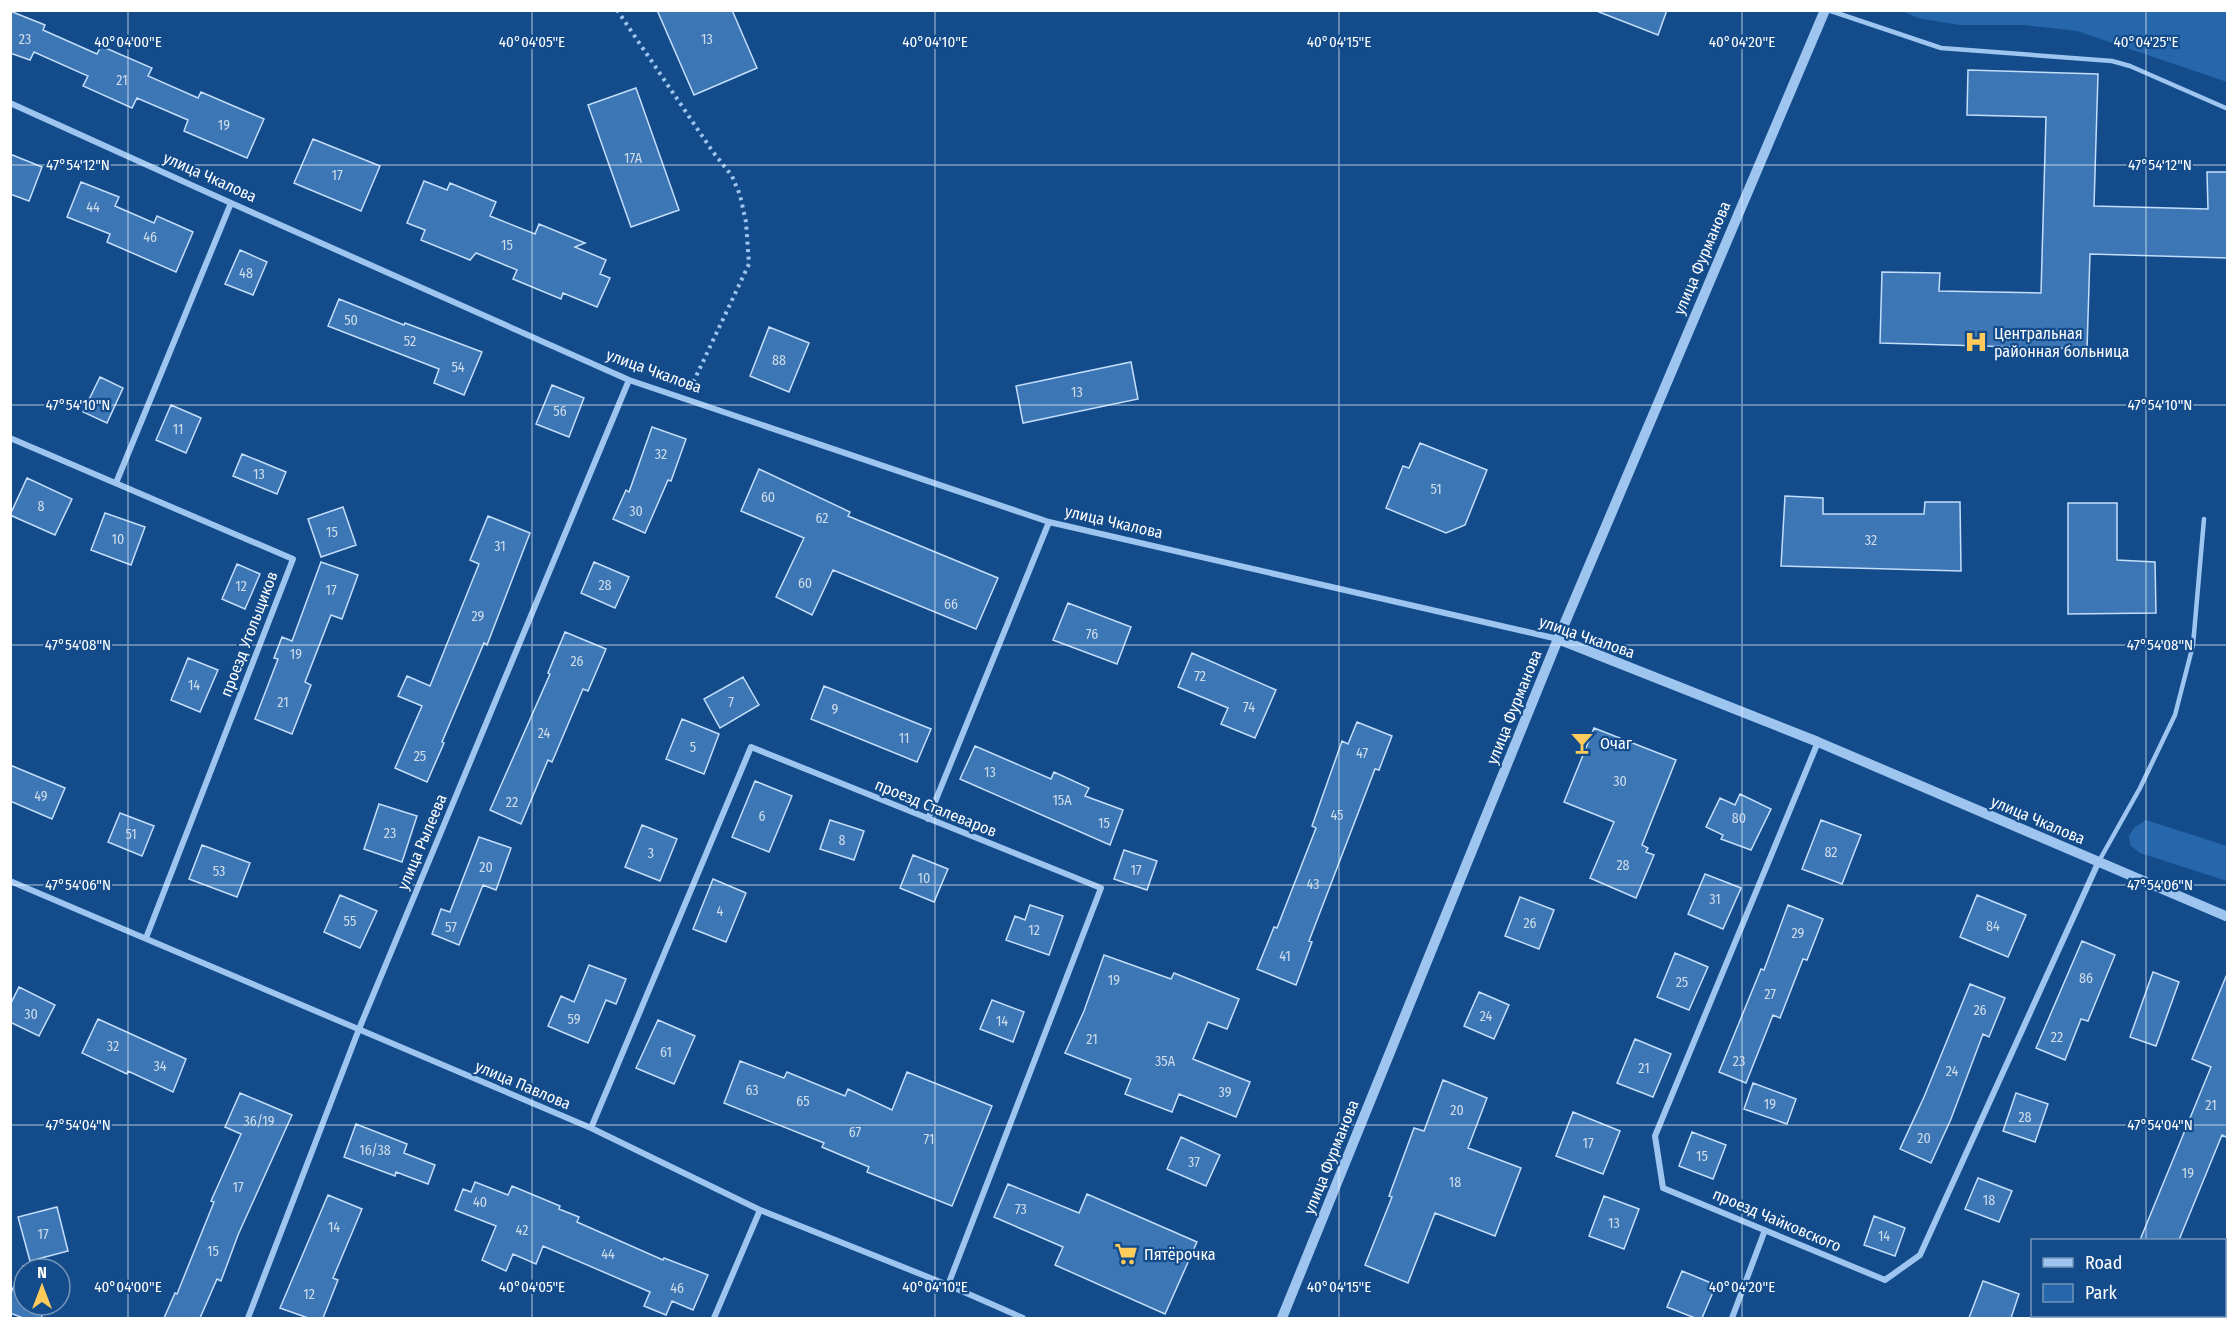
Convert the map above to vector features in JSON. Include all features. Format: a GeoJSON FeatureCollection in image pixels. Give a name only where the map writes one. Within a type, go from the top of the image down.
{"type":"FeatureCollection","features":[{"type":"Feature","properties":{"kind":"street","name":"улица Фурманова"},"geometry":{"type":"LineString","coordinates":[[1282,1318],[1558,639],[1827,10]]}},
{"type":"Feature","properties":{"kind":"street","name":"улица Чкалова"},"geometry":{"type":"LineString","coordinates":[[10,103],[628,380],[1049,522],[1558,639],[1818,742],[2228,917]]}},
{"type":"Feature","properties":{"kind":"street"},"geometry":{"type":"LineString","coordinates":[[116,483],[231,203]]}},
{"type":"Feature","properties":{"kind":"street","name":"улица Рылеева"},"geometry":{"type":"LineString","coordinates":[[248,1318],[359,1029],[628,380]]}},
{"type":"Feature","properties":{"kind":"street","name":"проезд Угольщиков"},"geometry":{"type":"LineString","coordinates":[[10,438],[293,559],[146,938]]}},
{"type":"Feature","properties":{"kind":"street"},"geometry":{"type":"LineString","coordinates":[[928,819],[1049,522]]}},
{"type":"Feature","properties":{"kind":"street","name":"проезд Чайковского"},"geometry":{"type":"LineString","coordinates":[[1818,742],[1655,1136],[1663,1188],[1885,1280],[1920,1255],[2098,863]]}},
{"type":"Feature","properties":{"kind":"street","name":"проезд Сталеваров"},"geometry":{"type":"LineString","coordinates":[[591,1128],[751,747],[1101,888],[948,1285]]}},
{"type":"Feature","properties":{"kind":"street","name":"улица Павлова"},"geometry":{"type":"LineString","coordinates":[[10,881],[591,1128],[760,1210],[948,1285],[1023,1318]]}},
{"type":"Feature","properties":{"kind":"street"},"geometry":{"type":"LineString","coordinates":[[714,1318],[760,1210]]}},
{"type":"Feature","properties":{"kind":"street"},"geometry":{"type":"LineString","coordinates":[[1732,1318],[1765,1230]]}},
{"type":"Feature","properties":{"kind":"lane"},"geometry":{"type":"LineString","coordinates":[[1827,10],[1941,48],[2112,61],[2130,66],[2228,109]]}},
{"type":"Feature","properties":{"kind":"lane"},"geometry":{"type":"LineString","coordinates":[[2098,863],[2175,715],[2193,645],[2204,519]]}},
{"type":"Feature","properties":{"kind":"path"},"geometry":{"type":"LineString","coordinates":[[617,10],[713,152],[732,176],[740,195],[746,222],[749,264],[686,399]]}},
{"type":"Feature","properties":{"kind":"green space"},"geometry":{"type":"Polygon","coordinates":[[[1902,11],[2227,11],[2227,82],[2077,31],[2024,25],[1959,25],[1918,18],[1902,11]]]}},
{"type":"Feature","properties":{"kind":"green space"},"geometry":{"type":"Polygon","coordinates":[[[2146,820],[2227,846],[2227,881],[2140,853],[2130,845],[2129,836],[2134,828],[2146,820]]]}},
{"type":"Feature","properties":{"kind":"building"},"geometry":{"type":"Polygon","coordinates":[[[657,10],[732,10],[757,68],[694,95],[657,10]]]}},
{"type":"Feature","properties":{"kind":"building"},"geometry":{"type":"Polygon","coordinates":[[[1599,10],[1667,10],[1658,35],[1599,12],[1599,10]]]}},
{"type":"Feature","properties":{"kind":"building"},"geometry":{"type":"Polygon","coordinates":[[[10,11],[45,25],[43,30],[97,54],[101,46],[152,68],[148,76],[198,98],[201,92],[264,119],[247,158],[184,131],[188,120],[137,98],[132,108],[83,86],[88,76],[34,52],[30,60],[10,53],[10,11]]]}},
{"type":"Feature","properties":{"kind":"building"},"geometry":{"type":"Polygon","coordinates":[[[1968,70],[2098,74],[2094,206],[2208,209],[2207,172],[2228,172],[2228,258],[2090,254],[2087,349],[1880,343],[1882,272],[1940,273],[1939,291],[2041,293],[2046,117],[1967,115],[1968,70]]]}},
{"type":"Feature","properties":{"kind":"building"},"geometry":{"type":"Polygon","coordinates":[[[636,88],[679,210],[631,227],[588,105],[636,88]]]}},
{"type":"Feature","properties":{"kind":"building"},"geometry":{"type":"Polygon","coordinates":[[[313,139],[380,166],[361,211],[294,183],[313,139]]]}},
{"type":"Feature","properties":{"kind":"building"},"geometry":{"type":"Polygon","coordinates":[[[10,154],[42,167],[29,201],[10,194],[10,154]]]}},
{"type":"Feature","properties":{"kind":"building"},"geometry":{"type":"Polygon","coordinates":[[[424,181],[447,190],[450,183],[496,202],[490,216],[535,234],[539,224],[585,243],[575,247],[606,260],[600,274],[610,278],[597,307],[563,293],[561,299],[513,279],[517,270],[476,253],[470,260],[421,240],[425,230],[407,223],[424,181]]]}},
{"type":"Feature","properties":{"kind":"building"},"geometry":{"type":"Polygon","coordinates":[[[81,182],[119,197],[115,206],[154,223],[157,216],[193,232],[176,272],[107,242],[110,234],[67,217],[81,182]]]}},
{"type":"Feature","properties":{"kind":"building"},"geometry":{"type":"Polygon","coordinates":[[[240,250],[267,262],[253,295],[225,284],[240,250]]]}},
{"type":"Feature","properties":{"kind":"building"},"geometry":{"type":"Polygon","coordinates":[[[339,299],[482,352],[464,395],[434,383],[439,369],[328,326],[339,299]]]}},
{"type":"Feature","properties":{"kind":"building"},"geometry":{"type":"Polygon","coordinates":[[[769,327],[809,343],[789,392],[750,376],[769,327]]]}},
{"type":"Feature","properties":{"kind":"building"},"geometry":{"type":"Polygon","coordinates":[[[1131,362],[1138,399],[1023,423],[1016,386],[1131,362]]]}},
{"type":"Feature","properties":{"kind":"building"},"geometry":{"type":"Polygon","coordinates":[[[100,377],[123,388],[107,423],[83,412],[100,377]]]}},
{"type":"Feature","properties":{"kind":"building"},"geometry":{"type":"Polygon","coordinates":[[[552,385],[584,398],[569,437],[536,424],[552,385]]]}},
{"type":"Feature","properties":{"kind":"building"},"geometry":{"type":"Polygon","coordinates":[[[171,405],[201,418],[186,453],[156,440],[171,405]]]}},
{"type":"Feature","properties":{"kind":"building"},"geometry":{"type":"Polygon","coordinates":[[[652,427],[686,439],[671,481],[668,480],[645,533],[613,519],[626,490],[629,492],[652,427]]]}},
{"type":"Feature","properties":{"kind":"building"},"geometry":{"type":"Polygon","coordinates":[[[1420,443],[1487,470],[1465,525],[1446,533],[1386,508],[1403,466],[1409,468],[1420,443]]]}},
{"type":"Feature","properties":{"kind":"building"},"geometry":{"type":"Polygon","coordinates":[[[242,454],[286,472],[277,494],[233,476],[242,454]]]}},
{"type":"Feature","properties":{"kind":"building"},"geometry":{"type":"Polygon","coordinates":[[[759,469],[850,512],[848,516],[998,578],[976,629],[833,570],[812,615],[776,597],[804,538],[741,511],[759,469]]]}},
{"type":"Feature","properties":{"kind":"building"},"geometry":{"type":"Polygon","coordinates":[[[27,478],[72,499],[55,535],[10,515],[27,478]]]}},
{"type":"Feature","properties":{"kind":"building"},"geometry":{"type":"Polygon","coordinates":[[[1785,496],[1823,498],[1823,514],[1924,514],[1925,502],[1960,502],[1961,571],[1781,566],[1785,496]]]}},
{"type":"Feature","properties":{"kind":"building"},"geometry":{"type":"Polygon","coordinates":[[[2068,503],[2117,503],[2117,560],[2155,562],[2156,613],[2068,614],[2068,503]]]}},
{"type":"Feature","properties":{"kind":"building"},"geometry":{"type":"Polygon","coordinates":[[[343,507],[356,545],[321,557],[308,519],[343,507]]]}},
{"type":"Feature","properties":{"kind":"building"},"geometry":{"type":"Polygon","coordinates":[[[105,513],[145,527],[131,565],[91,550],[105,513]]]}},
{"type":"Feature","properties":{"kind":"building"},"geometry":{"type":"Polygon","coordinates":[[[488,516],[530,533],[487,645],[484,643],[427,782],[395,768],[422,706],[398,696],[407,676],[430,686],[479,564],[470,560],[488,516]]]}},
{"type":"Feature","properties":{"kind":"building"},"geometry":{"type":"Polygon","coordinates":[[[321,562],[358,575],[342,619],[331,615],[305,682],[311,685],[292,734],[255,719],[278,659],[274,658],[282,637],[292,641],[321,562]]]}},
{"type":"Feature","properties":{"kind":"building"},"geometry":{"type":"Polygon","coordinates":[[[594,562],[629,577],[615,608],[581,593],[594,562]]]}},
{"type":"Feature","properties":{"kind":"building"},"geometry":{"type":"Polygon","coordinates":[[[237,564],[260,574],[245,609],[222,599],[237,564]]]}},
{"type":"Feature","properties":{"kind":"building"},"geometry":{"type":"Polygon","coordinates":[[[1068,603],[1131,627],[1117,664],[1053,640],[1068,603]]]}},
{"type":"Feature","properties":{"kind":"building"},"geometry":{"type":"Polygon","coordinates":[[[565,632],[606,649],[588,691],[583,689],[552,762],[548,760],[521,824],[490,810],[550,674],[548,673],[565,632]]]}},
{"type":"Feature","properties":{"kind":"building"},"geometry":{"type":"Polygon","coordinates":[[[1192,653],[1276,690],[1255,738],[1221,724],[1228,708],[1178,687],[1192,653]]]}},
{"type":"Feature","properties":{"kind":"building"},"geometry":{"type":"Polygon","coordinates":[[[188,658],[218,670],[200,712],[171,700],[188,658]]]}},
{"type":"Feature","properties":{"kind":"building"},"geometry":{"type":"Polygon","coordinates":[[[743,677],[759,705],[720,728],[704,699],[743,677]]]}},
{"type":"Feature","properties":{"kind":"building"},"geometry":{"type":"Polygon","coordinates":[[[824,686],[931,729],[917,762],[811,719],[824,686]]]}},
{"type":"Feature","properties":{"kind":"building"},"geometry":{"type":"Polygon","coordinates":[[[682,719],[719,734],[704,774],[666,759],[682,719]]]}},
{"type":"Feature","properties":{"kind":"building"},"geometry":{"type":"Polygon","coordinates":[[[1357,722],[1392,736],[1379,770],[1375,769],[1309,941],[1312,942],[1296,985],[1257,969],[1274,927],[1277,928],[1316,828],[1312,826],[1342,741],[1348,744],[1357,722]]]}},
{"type":"Feature","properties":{"kind":"building"},"geometry":{"type":"Polygon","coordinates":[[[1594,728],[1676,760],[1642,845],[1648,848],[1646,852],[1654,855],[1636,898],[1590,878],[1614,822],[1564,802],[1594,728]]]}},
{"type":"Feature","properties":{"kind":"building"},"geometry":{"type":"Polygon","coordinates":[[[975,746],[1051,779],[1054,772],[1089,788],[1085,796],[1123,810],[1110,845],[960,779],[975,746]]]}},
{"type":"Feature","properties":{"kind":"building"},"geometry":{"type":"Polygon","coordinates":[[[10,765],[65,788],[52,819],[10,801],[10,765]]]}},
{"type":"Feature","properties":{"kind":"building"},"geometry":{"type":"Polygon","coordinates":[[[755,781],[792,796],[769,852],[732,837],[755,781]]]}},
{"type":"Feature","properties":{"kind":"building"},"geometry":{"type":"Polygon","coordinates":[[[1740,794],[1771,809],[1751,850],[1721,839],[1723,835],[1706,827],[1720,798],[1735,805],[1740,794]]]}},
{"type":"Feature","properties":{"kind":"building"},"geometry":{"type":"Polygon","coordinates":[[[379,804],[417,816],[402,862],[364,849],[379,804]]]}},
{"type":"Feature","properties":{"kind":"building"},"geometry":{"type":"Polygon","coordinates":[[[120,813],[154,826],[142,856],[108,842],[120,813]]]}},
{"type":"Feature","properties":{"kind":"building"},"geometry":{"type":"Polygon","coordinates":[[[830,820],[864,831],[854,860],[820,849],[830,820]]]}},
{"type":"Feature","properties":{"kind":"building"},"geometry":{"type":"Polygon","coordinates":[[[1821,820],[1861,835],[1842,884],[1802,869],[1821,820]]]}},
{"type":"Feature","properties":{"kind":"building"},"geometry":{"type":"Polygon","coordinates":[[[642,825],[677,839],[660,881],[625,867],[642,825]]]}},
{"type":"Feature","properties":{"kind":"building"},"geometry":{"type":"Polygon","coordinates":[[[479,837],[511,848],[496,890],[483,885],[459,945],[432,934],[441,909],[450,912],[479,837]]]}},
{"type":"Feature","properties":{"kind":"building"},"geometry":{"type":"Polygon","coordinates":[[[202,845],[250,863],[237,897],[189,879],[202,845]]]}},
{"type":"Feature","properties":{"kind":"building"},"geometry":{"type":"Polygon","coordinates":[[[1124,850],[1157,861],[1147,890],[1114,879],[1124,850]]]}},
{"type":"Feature","properties":{"kind":"building"},"geometry":{"type":"Polygon","coordinates":[[[913,855],[948,869],[934,902],[900,888],[913,855]]]}},
{"type":"Feature","properties":{"kind":"building"},"geometry":{"type":"Polygon","coordinates":[[[1705,874],[1741,888],[1723,929],[1688,914],[1705,874]]]}},
{"type":"Feature","properties":{"kind":"building"},"geometry":{"type":"Polygon","coordinates":[[[713,879],[746,893],[726,942],[693,929],[713,879]]]}},
{"type":"Feature","properties":{"kind":"building"},"geometry":{"type":"Polygon","coordinates":[[[340,895],[377,911],[360,948],[324,932],[340,895]]]}},
{"type":"Feature","properties":{"kind":"building"},"geometry":{"type":"Polygon","coordinates":[[[1977,895],[2026,915],[2008,957],[1960,937],[1977,895]]]}},
{"type":"Feature","properties":{"kind":"building"},"geometry":{"type":"Polygon","coordinates":[[[1520,897],[1554,910],[1539,949],[1505,936],[1520,897]]]}},
{"type":"Feature","properties":{"kind":"building"},"geometry":{"type":"Polygon","coordinates":[[[1030,905],[1063,916],[1049,955],[1006,940],[1015,916],[1025,920],[1030,905]]]}},
{"type":"Feature","properties":{"kind":"building"},"geometry":{"type":"Polygon","coordinates":[[[1788,905],[1823,919],[1807,960],[1803,959],[1780,1018],[1773,1015],[1746,1083],[1719,1072],[1761,969],[1764,970],[1788,905]]]}},
{"type":"Feature","properties":{"kind":"building"},"geometry":{"type":"Polygon","coordinates":[[[2082,941],[2115,955],[2088,1021],[2081,1019],[2065,1060],[2036,1048],[2082,941]]]}},
{"type":"Feature","properties":{"kind":"building"},"geometry":{"type":"Polygon","coordinates":[[[1675,953],[1708,967],[1689,1010],[1657,997],[1675,953]]]}},
{"type":"Feature","properties":{"kind":"building"},"geometry":{"type":"Polygon","coordinates":[[[1104,955],[1171,979],[1174,973],[1239,999],[1227,1029],[1208,1022],[1193,1059],[1250,1082],[1236,1117],[1179,1094],[1172,1112],[1125,1094],[1131,1079],[1065,1053],[1084,1011],[1104,955]]]}},
{"type":"Feature","properties":{"kind":"building"},"geometry":{"type":"Polygon","coordinates":[[[589,965],[626,979],[616,1004],[606,1000],[588,1043],[548,1026],[561,996],[574,1002],[589,965]]]}},
{"type":"Feature","properties":{"kind":"building"},"geometry":{"type":"Polygon","coordinates":[[[2153,972],[2179,982],[2156,1046],[2130,1037],[2153,972]]]}},
{"type":"Feature","properties":{"kind":"building"},"geometry":{"type":"Polygon","coordinates":[[[2227,974],[2228,1138],[2222,1135],[2179,1239],[2140,1239],[2211,1067],[2192,1059],[2227,974]]]}},
{"type":"Feature","properties":{"kind":"building"},"geometry":{"type":"Polygon","coordinates":[[[1970,984],[2005,998],[1989,1037],[1983,1034],[1951,1119],[1931,1163],[1900,1149],[1970,984]]]}},
{"type":"Feature","properties":{"kind":"building"},"geometry":{"type":"Polygon","coordinates":[[[19,987],[55,1005],[39,1036],[10,1022],[10,1005],[19,987]]]}},
{"type":"Feature","properties":{"kind":"building"},"geometry":{"type":"Polygon","coordinates":[[[1479,992],[1509,1005],[1494,1039],[1464,1026],[1479,992]]]}},
{"type":"Feature","properties":{"kind":"building"},"geometry":{"type":"Polygon","coordinates":[[[992,1000],[1024,1012],[1013,1042],[980,1029],[992,1000]]]}},
{"type":"Feature","properties":{"kind":"building"},"geometry":{"type":"Polygon","coordinates":[[[98,1019],[186,1059],[173,1092],[82,1053],[98,1019]]]}},
{"type":"Feature","properties":{"kind":"building"},"geometry":{"type":"Polygon","coordinates":[[[658,1020],[695,1036],[674,1084],[636,1068],[658,1020]]]}},
{"type":"Feature","properties":{"kind":"building"},"geometry":{"type":"Polygon","coordinates":[[[1635,1039],[1671,1054],[1653,1097],[1617,1083],[1635,1039]]]}},
{"type":"Feature","properties":{"kind":"building"},"geometry":{"type":"Polygon","coordinates":[[[740,1061],[784,1078],[787,1072],[845,1096],[848,1089],[892,1110],[907,1072],[992,1106],[952,1206],[867,1172],[869,1167],[822,1147],[824,1143],[724,1103],[740,1061]]]}},
{"type":"Feature","properties":{"kind":"building"},"geometry":{"type":"Polygon","coordinates":[[[1443,1080],[1487,1098],[1468,1148],[1521,1168],[1495,1236],[1435,1213],[1408,1283],[1365,1265],[1392,1197],[1389,1196],[1414,1128],[1424,1131],[1443,1080]]]}},
{"type":"Feature","properties":{"kind":"building"},"geometry":{"type":"Polygon","coordinates":[[[1753,1083],[1796,1099],[1787,1124],[1744,1109],[1753,1083]]]}},
{"type":"Feature","properties":{"kind":"building"},"geometry":{"type":"Polygon","coordinates":[[[240,1093],[292,1115],[238,1235],[221,1281],[217,1279],[200,1318],[164,1318],[175,1293],[177,1294],[214,1202],[211,1201],[241,1134],[225,1127],[240,1093]]]}},
{"type":"Feature","properties":{"kind":"building"},"geometry":{"type":"Polygon","coordinates":[[[2016,1093],[2048,1104],[2035,1142],[2003,1131],[2016,1093]]]}},
{"type":"Feature","properties":{"kind":"building"},"geometry":{"type":"Polygon","coordinates":[[[1573,1112],[1620,1131],[1603,1174],[1556,1156],[1573,1112]]]}},
{"type":"Feature","properties":{"kind":"building"},"geometry":{"type":"Polygon","coordinates":[[[356,1124],[407,1144],[404,1153],[435,1165],[428,1184],[396,1172],[395,1176],[344,1157],[356,1124]]]}},
{"type":"Feature","properties":{"kind":"building"},"geometry":{"type":"Polygon","coordinates":[[[1692,1132],[1726,1145],[1713,1179],[1679,1166],[1692,1132]]]}},
{"type":"Feature","properties":{"kind":"building"},"geometry":{"type":"Polygon","coordinates":[[[1181,1137],[1220,1155],[1206,1186],[1167,1169],[1181,1137]]]}},
{"type":"Feature","properties":{"kind":"building"},"geometry":{"type":"Polygon","coordinates":[[[1978,1178],[2012,1191],[1999,1222],[1965,1209],[1978,1178]]]}},
{"type":"Feature","properties":{"kind":"building"},"geometry":{"type":"Polygon","coordinates":[[[475,1182],[508,1195],[512,1186],[560,1206],[559,1209],[579,1217],[577,1222],[663,1260],[664,1258],[708,1275],[693,1310],[672,1301],[666,1315],[644,1306],[650,1292],[543,1246],[536,1264],[513,1254],[506,1271],[482,1260],[496,1226],[455,1210],[463,1189],[471,1192],[475,1182]]]}},
{"type":"Feature","properties":{"kind":"building","name":"Пятёрочка"},"geometry":{"type":"Polygon","coordinates":[[[1008,1184],[1079,1213],[1087,1194],[1197,1242],[1165,1314],[1055,1265],[1063,1247],[994,1217],[1008,1184]]]}},
{"type":"Feature","properties":{"kind":"building"},"geometry":{"type":"Polygon","coordinates":[[[328,1195],[362,1209],[333,1278],[338,1280],[323,1318],[308,1318],[280,1308],[328,1195]]]}},
{"type":"Feature","properties":{"kind":"building"},"geometry":{"type":"Polygon","coordinates":[[[1604,1196],[1639,1209],[1624,1249],[1589,1236],[1604,1196]]]}},
{"type":"Feature","properties":{"kind":"building"},"geometry":{"type":"Polygon","coordinates":[[[57,1207],[68,1251],[45,1257],[29,1257],[18,1217],[57,1207]]]}},
{"type":"Feature","properties":{"kind":"building"},"geometry":{"type":"Polygon","coordinates":[[[1874,1216],[1905,1228],[1895,1256],[1864,1245],[1874,1216]]]}},
{"type":"Feature","properties":{"kind":"building"},"geometry":{"type":"Polygon","coordinates":[[[1682,1271],[1716,1285],[1702,1318],[1695,1318],[1667,1307],[1682,1271]]]}},
{"type":"Feature","properties":{"kind":"building"},"geometry":{"type":"Polygon","coordinates":[[[1983,1281],[2019,1294],[2011,1318],[1969,1318],[1983,1281]]]}},
{"type":"Feature","properties":{"kind":"building"},"geometry":{"type":"Polygon","coordinates":[[[12,1291],[12,1314],[10,1313],[12,1291]]]}},
{"type":"Feature","properties":{"kind":"place","name":"Центральная районная больница"},"geometry":{"type":"Point","coordinates":[1976,342]}},
{"type":"Feature","properties":{"kind":"place","name":"Очаг"},"geometry":{"type":"Point","coordinates":[1582,743]}},
{"type":"Feature","properties":{"kind":"place","name":"Пятёрочка"},"geometry":{"type":"Point","coordinates":[1126,1254]}}]}
